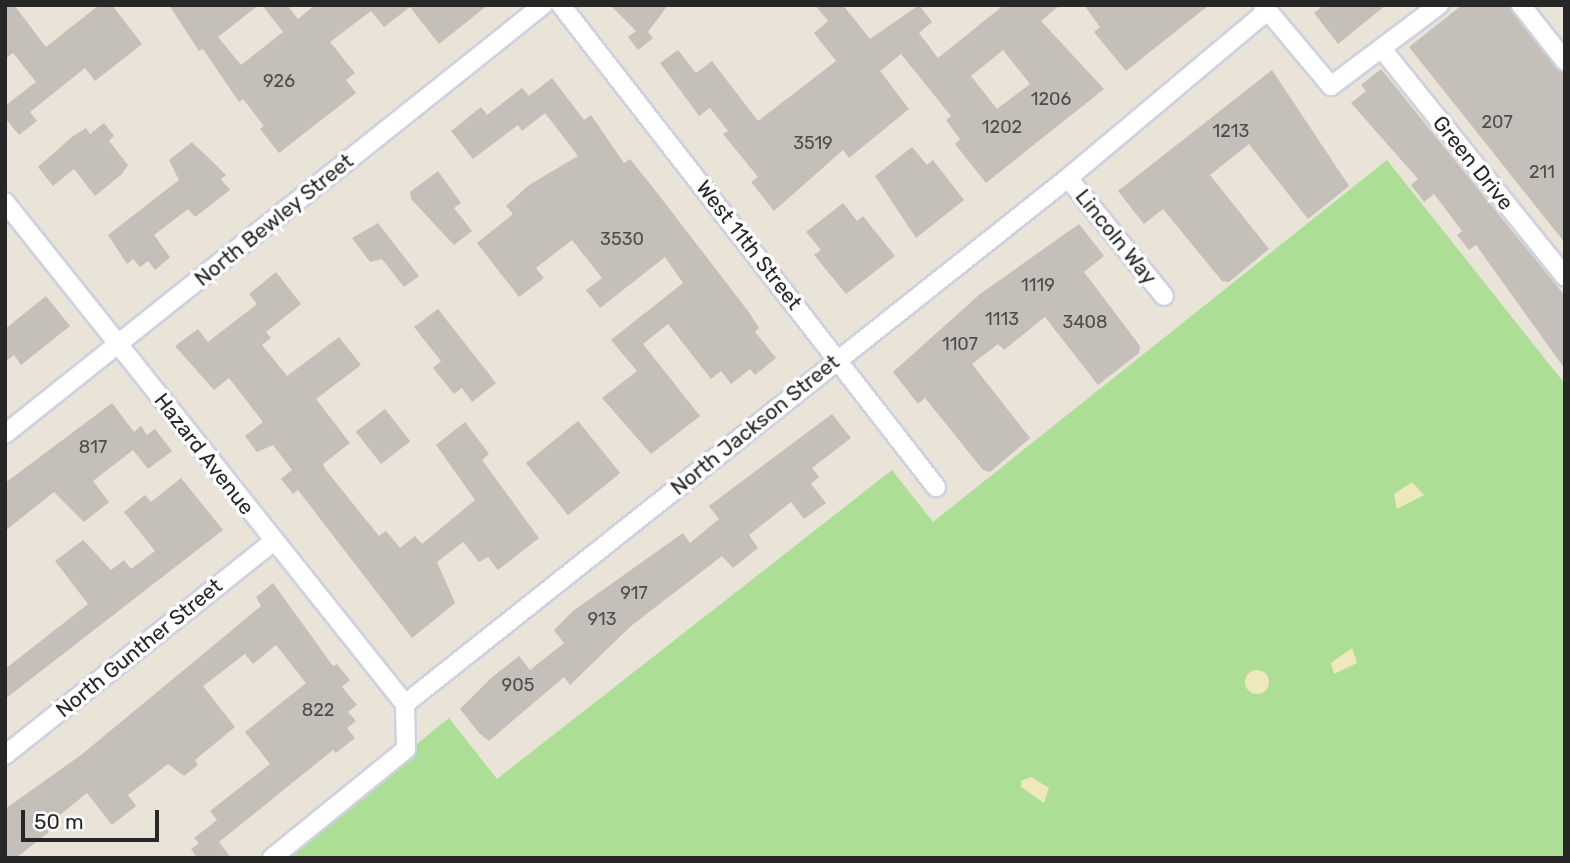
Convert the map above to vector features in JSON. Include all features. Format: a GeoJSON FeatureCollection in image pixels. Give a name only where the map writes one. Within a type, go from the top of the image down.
{"type":"FeatureCollection","features":[{"type":"Feature","properties":{"kind":"street","name":"North Bewley Street"},"geometry":{"type":"LineString","coordinates":[[5,434],[543,5]]}},
{"type":"Feature","properties":{"kind":"street","name":"West 11th Street"},"geometry":{"type":"LineString","coordinates":[[561,5],[936,486]]}},
{"type":"Feature","properties":{"kind":"street"},"geometry":{"type":"LineString","coordinates":[[1266,7],[1331,86],[1439,5]]}},
{"type":"Feature","properties":{"kind":"street"},"geometry":{"type":"LineString","coordinates":[[1521,5],[1565,61]]}},
{"type":"Feature","properties":{"kind":"street","name":"North Jackson Street"},"geometry":{"type":"LineString","coordinates":[[405,704],[1068,178],[1266,7]]}},
{"type":"Feature","properties":{"kind":"street","name":"Green Drive"},"geometry":{"type":"LineString","coordinates":[[1382,50],[1565,277]]}},
{"type":"Feature","properties":{"kind":"street","name":"Lincoln Way"},"geometry":{"type":"LineString","coordinates":[[1068,178],[1164,296]]}},
{"type":"Feature","properties":{"kind":"street","name":"Hazard Avenue"},"geometry":{"type":"LineString","coordinates":[[5,202],[273,542],[405,704]]}},
{"type":"Feature","properties":{"kind":"street","name":"North Gunther Street"},"geometry":{"type":"LineString","coordinates":[[5,755],[273,542]]}},
{"type":"Feature","properties":{"kind":"street"},"geometry":{"type":"LineString","coordinates":[[272,858],[406,749],[405,704]]}},
{"type":"Feature","properties":{"kind":"green space"},"geometry":{"type":"Polygon","coordinates":[[[1387,160],[1565,384],[1565,858],[276,858],[449,718],[497,779],[892,470],[933,522],[1387,160]]]}},
{"type":"Feature","properties":{"kind":"sand"},"geometry":{"type":"Polygon","coordinates":[[[1412,482],[1424,495],[1397,509],[1394,494],[1412,482]]]}},
{"type":"Feature","properties":{"kind":"sand"},"geometry":{"type":"Polygon","coordinates":[[[1352,648],[1357,663],[1334,674],[1331,663],[1352,648]]]}},
{"type":"Feature","properties":{"kind":"sand"},"geometry":{"type":"Polygon","coordinates":[[[1257,670],[1268,677],[1269,682],[1262,693],[1257,694],[1246,687],[1245,682],[1252,671],[1257,670]]]}},
{"type":"Feature","properties":{"kind":"sand"},"geometry":{"type":"Polygon","coordinates":[[[1031,777],[1049,788],[1044,803],[1021,787],[1021,781],[1031,777]]]}},
{"type":"Feature","properties":{"kind":"building"},"geometry":{"type":"Polygon","coordinates":[[[5,5],[14,5],[46,47],[99,5],[112,5],[142,44],[95,81],[85,68],[30,112],[37,121],[19,135],[5,118],[5,106],[36,82],[13,53],[5,59],[5,5]]]}},
{"type":"Feature","properties":{"kind":"building"},"geometry":{"type":"Polygon","coordinates":[[[169,5],[259,5],[218,37],[241,65],[283,32],[262,5],[287,5],[298,19],[315,5],[488,5],[439,44],[410,7],[384,27],[371,11],[330,42],[355,73],[346,80],[356,93],[279,153],[260,129],[264,126],[243,99],[239,102],[203,49],[199,51],[169,5]]]}},
{"type":"Feature","properties":{"kind":"building"},"geometry":{"type":"Polygon","coordinates":[[[610,5],[668,5],[648,32],[653,38],[638,50],[628,37],[636,31],[610,5]]]}},
{"type":"Feature","properties":{"kind":"building"},"geometry":{"type":"Polygon","coordinates":[[[815,5],[843,5],[870,39],[919,5],[932,22],[919,33],[938,58],[1004,5],[1060,5],[1041,21],[1104,89],[986,183],[955,144],[960,139],[946,120],[951,116],[901,54],[880,71],[909,109],[849,158],[843,150],[774,211],[751,182],[758,177],[723,134],[728,131],[710,108],[699,116],[660,63],[678,50],[696,73],[712,61],[758,121],[836,61],[814,33],[828,21],[815,5]],[[1003,50],[971,76],[997,109],[1030,84],[1003,50]]]}},
{"type":"Feature","properties":{"kind":"building"},"geometry":{"type":"Polygon","coordinates":[[[1084,5],[1209,5],[1126,71],[1094,32],[1100,27],[1084,5]]]}},
{"type":"Feature","properties":{"kind":"building"},"geometry":{"type":"Polygon","coordinates":[[[1324,5],[1386,5],[1338,44],[1314,13],[1324,5]]]}},
{"type":"Feature","properties":{"kind":"building"},"geometry":{"type":"Polygon","coordinates":[[[1462,5],[1510,5],[1565,75],[1565,243],[1409,47],[1462,5]]]}},
{"type":"Feature","properties":{"kind":"building"},"geometry":{"type":"Polygon","coordinates":[[[1381,69],[1565,296],[1565,369],[1476,245],[1469,250],[1457,235],[1462,231],[1434,194],[1424,202],[1411,185],[1418,179],[1351,103],[1366,91],[1361,85],[1381,69]]]}},
{"type":"Feature","properties":{"kind":"building"},"geometry":{"type":"Polygon","coordinates":[[[1272,70],[1349,186],[1308,219],[1249,144],[1210,175],[1269,249],[1229,282],[1222,281],[1163,209],[1144,224],[1118,191],[1272,70]]]}},
{"type":"Feature","properties":{"kind":"building"},"geometry":{"type":"Polygon","coordinates":[[[552,78],[584,120],[591,115],[624,163],[630,159],[655,190],[748,311],[759,328],[755,332],[776,358],[755,375],[750,369],[731,384],[721,371],[711,379],[668,324],[643,344],[700,416],[651,454],[602,398],[637,371],[611,340],[683,283],[665,257],[600,308],[586,290],[602,278],[572,240],[536,268],[544,278],[519,297],[477,243],[513,214],[506,206],[529,185],[578,156],[545,113],[522,131],[518,125],[473,159],[451,131],[481,107],[487,115],[522,88],[529,96],[552,78]]]}},
{"type":"Feature","properties":{"kind":"building"},"geometry":{"type":"Polygon","coordinates":[[[104,123],[114,136],[109,141],[128,165],[122,174],[95,196],[74,169],[53,186],[38,167],[73,136],[86,128],[90,134],[104,123]]]}},
{"type":"Feature","properties":{"kind":"building"},"geometry":{"type":"Polygon","coordinates":[[[192,142],[226,175],[221,179],[230,190],[195,217],[188,209],[154,235],[170,257],[155,270],[148,261],[140,267],[133,259],[127,264],[108,235],[179,180],[169,160],[192,142]]]}},
{"type":"Feature","properties":{"kind":"building"},"geometry":{"type":"Polygon","coordinates":[[[912,147],[927,165],[933,160],[964,200],[916,238],[875,176],[912,147]]]}},
{"type":"Feature","properties":{"kind":"building"},"geometry":{"type":"Polygon","coordinates":[[[438,171],[461,203],[454,208],[472,231],[454,245],[411,199],[410,192],[438,171]]]}},
{"type":"Feature","properties":{"kind":"building"},"geometry":{"type":"Polygon","coordinates":[[[843,203],[857,221],[863,216],[895,256],[846,294],[814,255],[821,250],[806,232],[843,203]]]}},
{"type":"Feature","properties":{"kind":"building"},"geometry":{"type":"Polygon","coordinates":[[[378,223],[419,276],[404,287],[382,259],[370,262],[352,238],[378,223]]]}},
{"type":"Feature","properties":{"kind":"building"},"geometry":{"type":"Polygon","coordinates":[[[1079,224],[1104,256],[1084,272],[1140,346],[1139,353],[1098,385],[1045,317],[1004,350],[998,344],[972,364],[1030,438],[990,472],[983,470],[925,398],[918,404],[893,372],[980,294],[1079,224]]]}},
{"type":"Feature","properties":{"kind":"building"},"geometry":{"type":"Polygon","coordinates":[[[276,272],[301,304],[266,332],[271,338],[262,345],[287,376],[339,337],[361,365],[316,399],[350,443],[323,464],[325,469],[379,536],[386,531],[400,548],[415,536],[422,544],[475,500],[436,445],[465,422],[489,454],[482,460],[539,538],[498,570],[488,557],[479,562],[463,542],[437,562],[455,603],[412,638],[298,490],[293,494],[281,479],[292,470],[273,445],[257,452],[245,436],[263,422],[229,378],[214,390],[175,346],[198,329],[208,342],[257,304],[249,294],[276,272]]]}},
{"type":"Feature","properties":{"kind":"building"},"geometry":{"type":"Polygon","coordinates":[[[46,296],[70,326],[21,365],[14,355],[5,362],[5,329],[46,296]]]}},
{"type":"Feature","properties":{"kind":"building"},"geometry":{"type":"Polygon","coordinates":[[[438,309],[496,383],[472,402],[462,388],[454,394],[433,368],[441,361],[414,327],[438,309]]]}},
{"type":"Feature","properties":{"kind":"building"},"geometry":{"type":"Polygon","coordinates":[[[112,403],[134,432],[141,426],[147,435],[155,429],[172,451],[148,469],[133,450],[93,481],[109,502],[84,522],[54,492],[5,531],[5,483],[112,403]]]}},
{"type":"Feature","properties":{"kind":"building"},"geometry":{"type":"Polygon","coordinates":[[[385,409],[410,441],[381,464],[356,432],[385,409]]]}},
{"type":"Feature","properties":{"kind":"building"},"geometry":{"type":"Polygon","coordinates":[[[832,414],[851,438],[812,468],[819,477],[811,484],[826,503],[804,519],[791,502],[749,535],[758,548],[733,568],[722,556],[631,626],[570,685],[564,677],[489,741],[479,733],[460,709],[490,679],[519,656],[530,670],[564,643],[554,630],[573,611],[683,533],[690,543],[719,519],[709,506],[832,414]]]}},
{"type":"Feature","properties":{"kind":"building"},"geometry":{"type":"Polygon","coordinates":[[[578,421],[620,473],[568,515],[526,463],[578,421]]]}},
{"type":"Feature","properties":{"kind":"building"},"geometry":{"type":"Polygon","coordinates":[[[181,478],[223,530],[5,699],[5,669],[88,604],[55,561],[83,540],[111,570],[124,560],[131,569],[155,551],[124,512],[145,495],[151,502],[181,478]]]}},
{"type":"Feature","properties":{"kind":"building"},"geometry":{"type":"Polygon","coordinates":[[[273,583],[333,666],[337,664],[350,680],[342,687],[357,705],[348,712],[356,721],[347,728],[355,738],[336,753],[333,750],[219,842],[231,858],[197,858],[191,849],[199,843],[194,838],[217,820],[210,811],[270,764],[245,732],[306,683],[276,645],[253,664],[245,654],[203,686],[235,727],[195,760],[198,765],[184,776],[168,764],[128,795],[136,806],[112,825],[87,793],[45,827],[49,832],[16,858],[5,858],[5,809],[81,755],[261,606],[256,597],[273,583]]]}}]}
